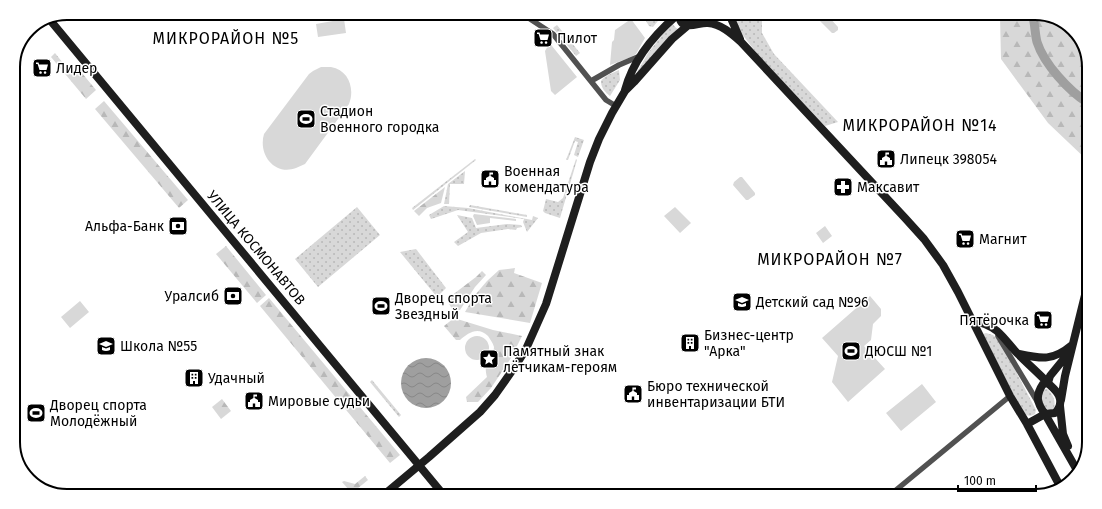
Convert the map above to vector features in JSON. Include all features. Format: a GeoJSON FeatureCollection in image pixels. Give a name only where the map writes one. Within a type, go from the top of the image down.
{"type":"FeatureCollection","features":[{"type":"Feature","properties":{"kind":"main road"},"geometry":{"type":"LineString","coordinates":[[625,91],[628,78],[641,55],[657,33],[672,20]]}},
{"type":"Feature","properties":{"kind":"main road"},"geometry":{"type":"LineString","coordinates":[[681,20],[681,22],[688,25],[709,23],[723,28],[741,42],[924,239],[943,265],[1010,396],[1027,424],[1058,483]]}},
{"type":"Feature","properties":{"kind":"main road"},"geometry":{"type":"LineString","coordinates":[[391,489],[461,430],[487,405],[514,368],[526,349],[546,304],[592,157],[599,139],[616,106],[625,91],[672,39],[695,20]]}},
{"type":"Feature","properties":{"kind":"main road"},"geometry":{"type":"LineString","coordinates":[[732,20],[741,42]]}},
{"type":"Feature","properties":{"kind":"main road","name":"УЛИЦА КОСМОНАВТОВ"},"geometry":{"type":"LineString","coordinates":[[52,22],[438,489]]}},
{"type":"Feature","properties":{"kind":"main road"},"geometry":{"type":"LineString","coordinates":[[1027,424],[1045,414],[1055,413],[1060,403],[1062,388],[1082,307]]}},
{"type":"Feature","properties":{"kind":"main road"},"geometry":{"type":"LineString","coordinates":[[972,320],[981,322],[994,329],[1054,388],[1059,396],[1063,434],[1076,465]]}},
{"type":"Feature","properties":{"kind":"main road"},"geometry":{"type":"LineString","coordinates":[[1017,353],[1036,357],[1049,357],[1063,352],[1072,345]]}},
{"type":"Feature","properties":{"kind":"main road"},"geometry":{"type":"LineString","coordinates":[[1048,383],[1050,376],[1063,360],[1072,345]]}},
{"type":"Feature","properties":{"kind":"main road"},"geometry":{"type":"LineString","coordinates":[[1048,383],[1043,384],[1039,390],[1038,401],[1075,466]]}},
{"type":"Feature","properties":{"kind":"street"},"geometry":{"type":"LineString","coordinates":[[532,20],[553,34],[606,100],[616,106]]}},
{"type":"Feature","properties":{"kind":"street"},"geometry":{"type":"LineString","coordinates":[[590,81],[641,55]]}},
{"type":"Feature","properties":{"kind":"street"},"geometry":{"type":"LineString","coordinates":[[599,76],[596,82],[599,91]]}},
{"type":"Feature","properties":{"kind":"street"},"geometry":{"type":"LineString","coordinates":[[994,329],[1038,401]]}},
{"type":"Feature","properties":{"kind":"street"},"geometry":{"type":"LineString","coordinates":[[897,489],[1010,396]]}},
{"type":"Feature","properties":{"kind":"green space"},"geometry":{"type":"Polygon","coordinates":[[[344,20],[346,33],[318,37],[316,24],[344,20]]]}},
{"type":"Feature","properties":{"kind":"green space"},"geometry":{"type":"Polygon","coordinates":[[[632,20],[645,38],[636,54],[610,65],[612,42],[614,40],[615,30],[632,20]]]}},
{"type":"Feature","properties":{"kind":"green space"},"geometry":{"type":"Polygon","coordinates":[[[659,20],[653,27],[649,26],[646,21],[659,20]]]}},
{"type":"Feature","properties":{"kind":"green space"},"geometry":{"type":"Polygon","coordinates":[[[735,20],[762,20],[762,33],[774,54],[838,122],[825,126],[758,55],[742,34],[735,20]]]}},
{"type":"Feature","properties":{"kind":"green space"},"geometry":{"type":"Polygon","coordinates":[[[819,20],[832,20],[838,27],[838,30],[832,33],[819,20]]]}},
{"type":"Feature","properties":{"kind":"green space"},"geometry":{"type":"Polygon","coordinates":[[[1000,20],[1044,21],[1059,26],[1072,38],[1076,43],[1082,64],[1082,155],[1048,123],[1001,59],[1000,20]]]}},
{"type":"Feature","properties":{"kind":"green space"},"geometry":{"type":"Polygon","coordinates":[[[672,23],[679,30],[632,81],[648,53],[672,23]]]}},
{"type":"Feature","properties":{"kind":"green space"},"geometry":{"type":"Polygon","coordinates":[[[557,25],[580,53],[576,56],[553,28],[557,25]]]}},
{"type":"Feature","properties":{"kind":"green space"},"geometry":{"type":"Polygon","coordinates":[[[548,46],[552,46],[577,77],[555,95],[551,91],[545,51],[548,46]]]}},
{"type":"Feature","properties":{"kind":"green space"},"geometry":{"type":"Polygon","coordinates":[[[55,53],[70,72],[77,67],[96,90],[86,99],[51,57],[55,53]]]}},
{"type":"Feature","properties":{"kind":"green space","name":"Стадион Военного городка"},"geometry":{"type":"Polygon","coordinates":[[[321,67],[331,67],[337,69],[346,76],[351,86],[351,98],[349,104],[305,164],[288,170],[281,169],[270,162],[266,156],[263,149],[264,134],[309,74],[321,67]]]}},
{"type":"Feature","properties":{"kind":"green space"},"geometry":{"type":"Polygon","coordinates":[[[619,70],[620,80],[610,96],[604,90],[601,81],[619,70]]]}},
{"type":"Feature","properties":{"kind":"green space"},"geometry":{"type":"Polygon","coordinates":[[[104,101],[188,200],[179,208],[95,109],[104,101]]]}},
{"type":"Feature","properties":{"kind":"green space"},"geometry":{"type":"Polygon","coordinates":[[[575,137],[584,140],[578,157],[574,155],[578,142],[575,141],[568,160],[566,160],[575,137]]]}},
{"type":"Feature","properties":{"kind":"green space"},"geometry":{"type":"Polygon","coordinates":[[[475,159],[476,160],[413,210],[412,208],[475,159]]]}},
{"type":"Feature","properties":{"kind":"green space"},"geometry":{"type":"Polygon","coordinates":[[[576,159],[577,160],[560,218],[545,213],[543,211],[546,199],[558,202],[563,198],[576,159]]]}},
{"type":"Feature","properties":{"kind":"green space"},"geometry":{"type":"Polygon","coordinates":[[[465,171],[464,184],[450,184],[449,204],[444,204],[448,184],[465,171]]]}},
{"type":"Feature","properties":{"kind":"green space"},"geometry":{"type":"Polygon","coordinates":[[[742,177],[755,193],[755,195],[748,200],[746,200],[733,185],[734,182],[742,177]]]}},
{"type":"Feature","properties":{"kind":"green space"},"geometry":{"type":"Polygon","coordinates":[[[445,187],[441,203],[427,208],[419,216],[414,211],[445,187]]]}},
{"type":"Feature","properties":{"kind":"green space"},"geometry":{"type":"Polygon","coordinates":[[[470,205],[527,215],[527,217],[469,207],[470,205]]]}},
{"type":"Feature","properties":{"kind":"green space"},"geometry":{"type":"Polygon","coordinates":[[[444,206],[468,208],[532,220],[533,216],[538,218],[527,232],[523,222],[524,219],[458,210],[431,219],[429,215],[444,206]]]}},
{"type":"Feature","properties":{"kind":"green space"},"geometry":{"type":"Polygon","coordinates":[[[357,207],[380,235],[318,287],[295,259],[357,207]]]}},
{"type":"Feature","properties":{"kind":"green space"},"geometry":{"type":"Polygon","coordinates":[[[675,207],[691,223],[680,233],[664,216],[675,207]]]}},
{"type":"Feature","properties":{"kind":"green space"},"geometry":{"type":"Polygon","coordinates":[[[474,214],[516,219],[516,221],[490,218],[490,223],[477,225],[473,216],[474,214]]]}},
{"type":"Feature","properties":{"kind":"green space"},"geometry":{"type":"Polygon","coordinates":[[[457,215],[472,218],[476,228],[507,224],[521,225],[522,227],[517,228],[516,230],[508,229],[481,233],[458,246],[454,242],[468,232],[457,215]]]}},
{"type":"Feature","properties":{"kind":"green space"},"geometry":{"type":"Polygon","coordinates":[[[825,226],[832,236],[823,243],[816,233],[825,226]]]}},
{"type":"Feature","properties":{"kind":"green space"},"geometry":{"type":"Polygon","coordinates":[[[226,246],[266,295],[257,303],[216,254],[226,246]]]}},
{"type":"Feature","properties":{"kind":"green space"},"geometry":{"type":"Polygon","coordinates":[[[416,249],[446,288],[437,297],[400,252],[416,249]]]}},
{"type":"Feature","properties":{"kind":"green space"},"geometry":{"type":"Polygon","coordinates":[[[515,268],[514,273],[542,283],[530,323],[465,312],[475,295],[499,270],[515,268]]]}},
{"type":"Feature","properties":{"kind":"green space"},"geometry":{"type":"Polygon","coordinates":[[[482,271],[486,275],[475,287],[460,310],[453,310],[449,304],[451,296],[482,271]]]}},
{"type":"Feature","properties":{"kind":"green space","name":"ДЮСШ №1"},"geometry":{"type":"Polygon","coordinates":[[[870,296],[881,309],[881,316],[873,324],[871,340],[864,346],[885,369],[848,402],[832,382],[838,356],[822,338],[870,296]]]}},
{"type":"Feature","properties":{"kind":"green space"},"geometry":{"type":"Polygon","coordinates":[[[269,298],[400,455],[390,463],[260,306],[269,298]]]}},
{"type":"Feature","properties":{"kind":"green space"},"geometry":{"type":"Polygon","coordinates":[[[80,301],[89,312],[70,328],[61,317],[80,301]]]}},
{"type":"Feature","properties":{"kind":"green space"},"geometry":{"type":"Polygon","coordinates":[[[454,318],[493,330],[522,336],[511,358],[491,388],[478,402],[467,402],[466,397],[487,377],[486,366],[494,347],[488,336],[481,331],[473,332],[460,340],[456,340],[444,326],[454,318]]]}},
{"type":"Feature","properties":{"kind":"green space"},"geometry":{"type":"Polygon","coordinates":[[[986,333],[993,335],[1000,341],[1036,410],[1035,414],[1032,416],[1028,416],[1022,412],[983,334],[986,333]]]}},
{"type":"Feature","properties":{"kind":"green space"},"geometry":{"type":"Polygon","coordinates":[[[477,336],[486,339],[489,348],[486,357],[477,360],[468,357],[465,348],[468,339],[477,336]]]}},
{"type":"Feature","properties":{"kind":"green space"},"geometry":{"type":"Polygon","coordinates":[[[372,380],[401,415],[399,417],[370,382],[372,380]]]}},
{"type":"Feature","properties":{"kind":"green space"},"geometry":{"type":"Polygon","coordinates":[[[922,384],[936,402],[901,431],[886,413],[922,384]]]}},
{"type":"Feature","properties":{"kind":"green space"},"geometry":{"type":"Polygon","coordinates":[[[1047,389],[1052,395],[1055,405],[1050,411],[1044,409],[1040,394],[1043,390],[1047,389]]]}},
{"type":"Feature","properties":{"kind":"green space"},"geometry":{"type":"Polygon","coordinates":[[[222,399],[231,411],[221,419],[212,407],[222,399]]]}},
{"type":"Feature","properties":{"kind":"green space"},"geometry":{"type":"Polygon","coordinates":[[[365,476],[368,480],[357,489],[348,489],[342,482],[344,481],[355,484],[365,476]]]}},
{"type":"Feature","properties":{"kind":"water"},"geometry":{"type":"Polygon","coordinates":[[[426,358],[435,360],[446,369],[451,383],[449,392],[440,403],[426,408],[417,406],[406,397],[401,383],[403,374],[412,363],[426,358]]]}},
{"type":"Feature","properties":{"kind":"waterway"},"geometry":{"type":"LineString","coordinates":[[1033,20],[1037,42],[1045,59],[1065,84],[1082,99]]}},
{"type":"Feature","properties":{"kind":"place","name":"Пилот"},"geometry":{"type":"Point","coordinates":[543,38]}},
{"type":"Feature","properties":{"kind":"place","name":"Лидер"},"geometry":{"type":"Point","coordinates":[42,68]}},
{"type":"Feature","properties":{"kind":"place","name":"Стадион Военного городка"},"geometry":{"type":"Point","coordinates":[306,119]}},
{"type":"Feature","properties":{"kind":"place","name":"Липецк 398054"},"geometry":{"type":"Point","coordinates":[886,159]}},
{"type":"Feature","properties":{"kind":"place","name":"Военная комендатура"},"geometry":{"type":"Point","coordinates":[490,179]}},
{"type":"Feature","properties":{"kind":"place","name":"Максавит"},"geometry":{"type":"Point","coordinates":[843,187]}},
{"type":"Feature","properties":{"kind":"place","name":"Альфа-Банк"},"geometry":{"type":"Point","coordinates":[178,226]}},
{"type":"Feature","properties":{"kind":"place","name":"Магнит"},"geometry":{"type":"Point","coordinates":[965,239]}},
{"type":"Feature","properties":{"kind":"place","name":"Уралсиб"},"geometry":{"type":"Point","coordinates":[233,296]}},
{"type":"Feature","properties":{"kind":"place","name":"Детский сад №96"},"geometry":{"type":"Point","coordinates":[742,302]}},
{"type":"Feature","properties":{"kind":"place","name":"Дворец спорта Звездный"},"geometry":{"type":"Point","coordinates":[381,306]}},
{"type":"Feature","properties":{"kind":"place","name":"Пятёрочка"},"geometry":{"type":"Point","coordinates":[1043,320]}},
{"type":"Feature","properties":{"kind":"place","name":"Бизнес-центр \"Арка\""},"geometry":{"type":"Point","coordinates":[690,343]}},
{"type":"Feature","properties":{"kind":"place","name":"Школа №55"},"geometry":{"type":"Point","coordinates":[106,346]}},
{"type":"Feature","properties":{"kind":"place","name":"ДЮСШ №1"},"geometry":{"type":"Point","coordinates":[851,351]}},
{"type":"Feature","properties":{"kind":"place","name":"Памятный знак лётчикам-героям"},"geometry":{"type":"Point","coordinates":[489,359]}},
{"type":"Feature","properties":{"kind":"place","name":"Удачный"},"geometry":{"type":"Point","coordinates":[194,378]}},
{"type":"Feature","properties":{"kind":"place","name":"Бюро технической инвентаризации БТИ"},"geometry":{"type":"Point","coordinates":[633,394]}},
{"type":"Feature","properties":{"kind":"place","name":"Мировые судьи"},"geometry":{"type":"Point","coordinates":[254,401]}},
{"type":"Feature","properties":{"kind":"place","name":"Дворец спорта Молодёжный"},"geometry":{"type":"Point","coordinates":[36,413]}},
{"type":"Feature","properties":{"kind":"district","name":"МИКРОРАЙОН №5"},"geometry":{"type":"Point","coordinates":[226,38]}},
{"type":"Feature","properties":{"kind":"district","name":"МИКРОРАЙОН №14"},"geometry":{"type":"Point","coordinates":[920,125]}},
{"type":"Feature","properties":{"kind":"district","name":"МИКРОРАЙОН №7"},"geometry":{"type":"Point","coordinates":[830,259]}}]}
